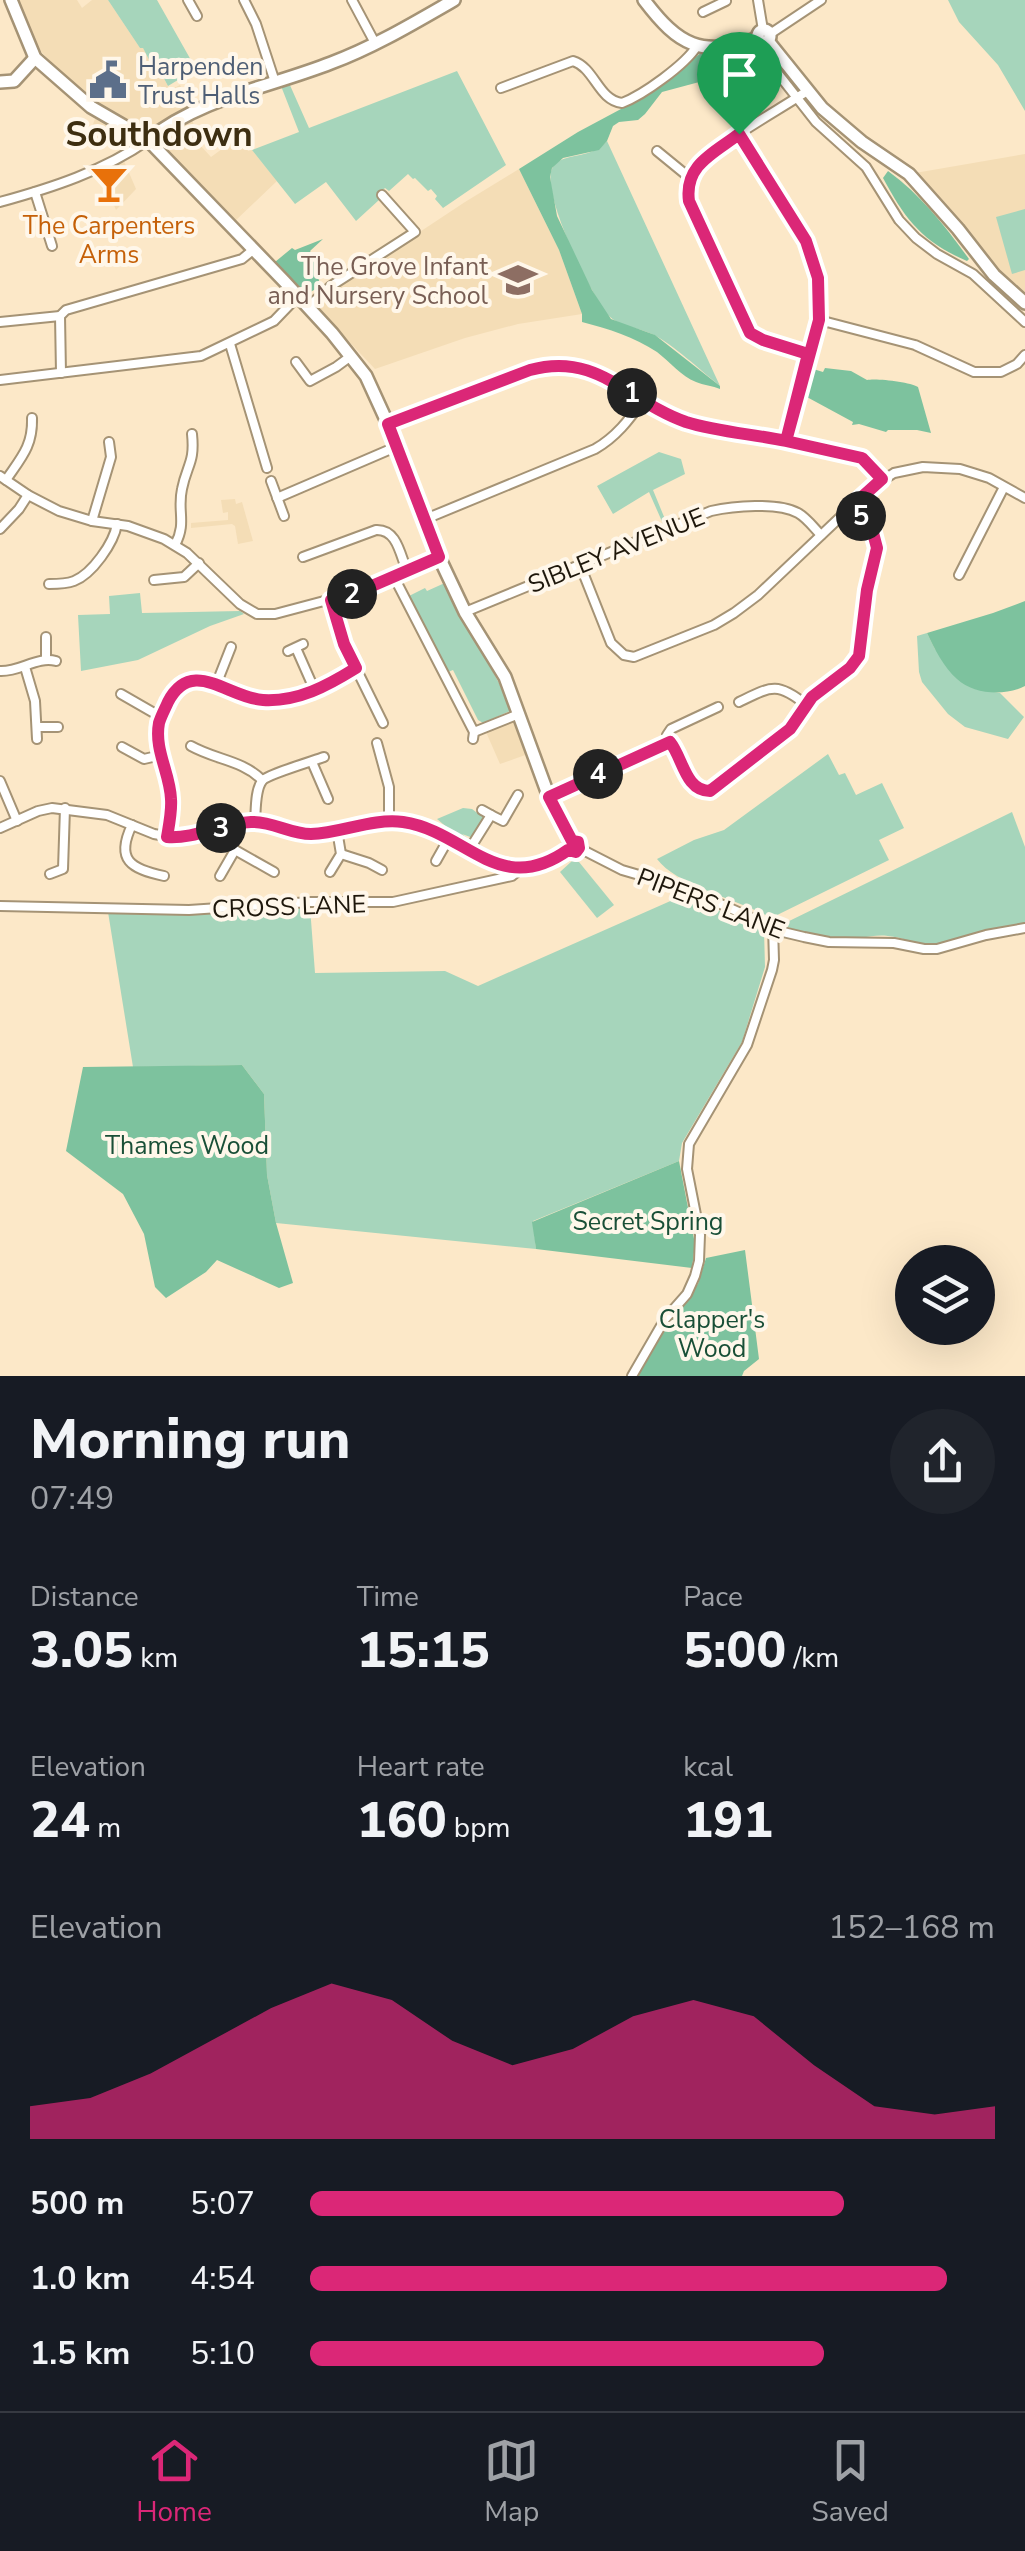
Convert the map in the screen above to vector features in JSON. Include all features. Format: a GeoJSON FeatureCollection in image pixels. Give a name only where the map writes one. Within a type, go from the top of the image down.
{"type":"FeatureCollection","features":[{"type":"Feature","properties":{"kind":"street"},"geometry":{"type":"LineString","coordinates":[[11,0],[35,58],[91,107],[148,140],[298,296],[366,376],[398,446],[439,557],[505,678],[549,797],[573,846]]}},
{"type":"Feature","properties":{"kind":"street"},"geometry":{"type":"LineString","coordinates":[[192,7],[204,0]]}},
{"type":"Feature","properties":{"kind":"street"},"geometry":{"type":"LineString","coordinates":[[244,0],[275,82]]}},
{"type":"Feature","properties":{"kind":"street"},"geometry":{"type":"LineString","coordinates":[[352,0],[376,43]]}},
{"type":"Feature","properties":{"kind":"street"},"geometry":{"type":"LineString","coordinates":[[0,202],[97,168],[134,150],[189,114],[331,63],[454,0]]}},
{"type":"Feature","properties":{"kind":"street"},"geometry":{"type":"LineString","coordinates":[[644,0],[673,34],[710,48],[765,36],[821,0]]}},
{"type":"Feature","properties":{"kind":"street"},"geometry":{"type":"LineString","coordinates":[[707,6],[726,0]]}},
{"type":"Feature","properties":{"kind":"street"},"geometry":{"type":"LineString","coordinates":[[758,0],[765,36],[816,122],[866,167],[899,220],[916,238],[973,274],[1025,322]]}},
{"type":"Feature","properties":{"kind":"street"},"geometry":{"type":"LineString","coordinates":[[501,88],[573,61],[584,66],[611,100],[622,102],[660,80],[697,46]]}},
{"type":"Feature","properties":{"kind":"street"},"geometry":{"type":"LineString","coordinates":[[0,82],[14,81],[35,58]]}},
{"type":"Feature","properties":{"kind":"street"},"geometry":{"type":"LineString","coordinates":[[772,66],[837,122],[909,174],[994,275],[1025,302]]}},
{"type":"Feature","properties":{"kind":"street"},"geometry":{"type":"LineString","coordinates":[[802,94],[698,164],[687,188],[689,201],[750,333],[808,354]]}},
{"type":"Feature","properties":{"kind":"street"},"geometry":{"type":"LineString","coordinates":[[739,134],[806,241],[818,278],[819,320],[786,441]]}},
{"type":"Feature","properties":{"kind":"street"},"geometry":{"type":"LineString","coordinates":[[657,151],[690,178]]}},
{"type":"Feature","properties":{"kind":"street"},"geometry":{"type":"LineString","coordinates":[[34,192],[52,246]]}},
{"type":"Feature","properties":{"kind":"street"},"geometry":{"type":"LineString","coordinates":[[308,308],[331,286],[415,232],[382,195]]}},
{"type":"Feature","properties":{"kind":"street"},"geometry":{"type":"LineString","coordinates":[[62,372],[58,335],[60,316],[66,310],[242,259],[254,249]]}},
{"type":"Feature","properties":{"kind":"street"},"geometry":{"type":"LineString","coordinates":[[0,380],[201,356],[274,321],[298,296]]}},
{"type":"Feature","properties":{"kind":"street"},"geometry":{"type":"LineString","coordinates":[[0,322],[60,316]]}},
{"type":"Feature","properties":{"kind":"street"},"geometry":{"type":"LineString","coordinates":[[819,320],[915,345],[974,372],[1001,372],[1025,355]]}},
{"type":"Feature","properties":{"kind":"street"},"geometry":{"type":"LineString","coordinates":[[230,344],[267,468]]}},
{"type":"Feature","properties":{"kind":"street"},"geometry":{"type":"LineString","coordinates":[[296,362],[310,381],[351,356]]}},
{"type":"Feature","properties":{"kind":"street"},"geometry":{"type":"LineString","coordinates":[[388,424],[542,367],[570,366],[593,371],[661,411],[692,424],[862,458],[882,479]]}},
{"type":"Feature","properties":{"kind":"street"},"geometry":{"type":"LineString","coordinates":[[423,520],[594,449],[616,434],[643,400]]}},
{"type":"Feature","properties":{"kind":"street"},"geometry":{"type":"LineString","coordinates":[[32,418],[29,447],[3,478],[59,511],[145,530],[174,545],[256,614],[275,614],[358,592],[439,557]]}},
{"type":"Feature","properties":{"kind":"street"},"geometry":{"type":"LineString","coordinates":[[174,545],[182,526],[180,495],[193,454],[192,434]]}},
{"type":"Feature","properties":{"kind":"street"},"geometry":{"type":"LineString","coordinates":[[92,521],[111,457],[109,442]]}},
{"type":"Feature","properties":{"kind":"street"},"geometry":{"type":"LineString","coordinates":[[277,498],[398,446]]}},
{"type":"Feature","properties":{"kind":"street"},"geometry":{"type":"LineString","coordinates":[[580,565],[611,643],[624,655],[634,657],[734,613],[882,479],[908,470],[946,467],[972,472],[1025,498]]}},
{"type":"Feature","properties":{"kind":"street"},"geometry":{"type":"LineString","coordinates":[[272,481],[284,516]]}},
{"type":"Feature","properties":{"kind":"street"},"geometry":{"type":"LineString","coordinates":[[959,575],[1004,487]]}},
{"type":"Feature","properties":{"kind":"street"},"geometry":{"type":"LineString","coordinates":[[0,529],[28,495]]}},
{"type":"Feature","properties":{"kind":"street"},"geometry":{"type":"LineString","coordinates":[[718,707],[670,729],[667,735],[692,784],[699,790],[710,791],[790,729],[806,704],[859,656],[877,548],[872,529],[852,506]]}},
{"type":"Feature","properties":{"kind":"street","name":"SIBLEY AVENUE"},"geometry":{"type":"LineString","coordinates":[[466,612],[711,511],[732,507],[794,511],[804,516],[821,536]]}},
{"type":"Feature","properties":{"kind":"street"},"geometry":{"type":"LineString","coordinates":[[49,584],[68,583],[83,576],[111,544],[117,524]]}},
{"type":"Feature","properties":{"kind":"street"},"geometry":{"type":"LineString","coordinates":[[303,556],[384,530],[393,536],[407,571]]}},
{"type":"Feature","properties":{"kind":"street"},"geometry":{"type":"LineString","coordinates":[[154,580],[184,577],[199,564]]}},
{"type":"Feature","properties":{"kind":"street"},"geometry":{"type":"LineString","coordinates":[[394,577],[474,736],[519,714]]}},
{"type":"Feature","properties":{"kind":"street"},"geometry":{"type":"LineString","coordinates":[[331,600],[344,644],[383,724]]}},
{"type":"Feature","properties":{"kind":"street"},"geometry":{"type":"LineString","coordinates":[[0,672],[51,660],[46,637]]}},
{"type":"Feature","properties":{"kind":"street"},"geometry":{"type":"LineString","coordinates":[[216,684],[231,647]]}},
{"type":"Feature","properties":{"kind":"street"},"geometry":{"type":"LineString","coordinates":[[296,648],[315,692]]}},
{"type":"Feature","properties":{"kind":"street"},"geometry":{"type":"LineString","coordinates":[[25,668],[33,690],[36,739]]}},
{"type":"Feature","properties":{"kind":"street"},"geometry":{"type":"LineString","coordinates":[[167,837],[172,800],[158,728],[172,694],[181,684],[216,684],[260,700],[315,692],[356,668]]}},
{"type":"Feature","properties":{"kind":"street"},"geometry":{"type":"LineString","coordinates":[[740,702],[775,687],[806,704]]}},
{"type":"Feature","properties":{"kind":"street"},"geometry":{"type":"LineString","coordinates":[[121,694],[161,717]]}},
{"type":"Feature","properties":{"kind":"street"},"geometry":{"type":"LineString","coordinates":[[38,727],[58,727]]}},
{"type":"Feature","properties":{"kind":"street"},"geometry":{"type":"LineString","coordinates":[[549,797],[670,742]]}},
{"type":"Feature","properties":{"kind":"street"},"geometry":{"type":"LineString","coordinates":[[377,743],[389,787],[389,821]]}},
{"type":"Feature","properties":{"kind":"street"},"geometry":{"type":"LineString","coordinates":[[192,746],[210,756],[244,765],[262,780]]}},
{"type":"Feature","properties":{"kind":"street"},"geometry":{"type":"LineString","coordinates":[[122,747],[144,759],[161,755]]}},
{"type":"Feature","properties":{"kind":"street"},"geometry":{"type":"LineString","coordinates":[[255,822],[260,785],[266,776],[324,757]]}},
{"type":"Feature","properties":{"kind":"street"},"geometry":{"type":"LineString","coordinates":[[312,762],[328,799]]}},
{"type":"Feature","properties":{"kind":"street"},"geometry":{"type":"LineString","coordinates":[[0,781],[17,821]]}},
{"type":"Feature","properties":{"kind":"street"},"geometry":{"type":"LineString","coordinates":[[469,850],[486,812],[502,822],[518,795]]}},
{"type":"Feature","properties":{"kind":"street"},"geometry":{"type":"LineString","coordinates":[[0,828],[46,808],[107,815],[167,837],[185,838],[255,822],[315,834],[389,821],[413,824],[491,862],[520,867]]}},
{"type":"Feature","properties":{"kind":"street"},"geometry":{"type":"LineString","coordinates":[[50,874],[63,870],[65,808]]}},
{"type":"Feature","properties":{"kind":"street"},"geometry":{"type":"LineString","coordinates":[[132,826],[124,845],[130,863],[164,876]]}},
{"type":"Feature","properties":{"kind":"street"},"geometry":{"type":"LineString","coordinates":[[226,827],[235,850],[274,872]]}},
{"type":"Feature","properties":{"kind":"street"},"geometry":{"type":"LineString","coordinates":[[330,872],[341,854],[337,830]]}},
{"type":"Feature","properties":{"kind":"street"},"geometry":{"type":"LineString","coordinates":[[436,861],[448,838]]}},
{"type":"Feature","properties":{"kind":"street","name":"CROSS LANE"},"geometry":{"type":"LineString","coordinates":[[0,906],[189,910],[310,902],[393,902],[512,876],[520,867],[549,861],[573,846]]}},
{"type":"Feature","properties":{"kind":"street","name":"PIPERS LANE"},"geometry":{"type":"LineString","coordinates":[[573,846],[622,870],[687,889],[772,928],[829,942],[894,943],[924,949],[1025,928]]}},
{"type":"Feature","properties":{"kind":"street"},"geometry":{"type":"LineString","coordinates":[[220,876],[235,850]]}},
{"type":"Feature","properties":{"kind":"street"},"geometry":{"type":"LineString","coordinates":[[341,854],[382,870]]}},
{"type":"Feature","properties":{"kind":"street"},"geometry":{"type":"LineString","coordinates":[[123,875],[130,863]]}},
{"type":"Feature","properties":{"kind":"street"},"geometry":{"type":"LineString","coordinates":[[632,1376],[665,1319],[687,1294],[700,1261],[700,1235],[688,1169],[689,1144],[746,1044],[772,970],[772,928]]}},
{"type":"Feature","properties":{"kind":"shaded area"},"geometry":{"type":"Polygon","coordinates":[[[18,0],[77,0],[82,8],[92,0],[108,0],[170,90],[180,85],[191,106],[153,128],[106,112],[87,100],[37,47],[18,0]]]}},
{"type":"Feature","properties":{"kind":"shaded area"},"geometry":{"type":"Polygon","coordinates":[[[95,119],[132,141],[129,149],[122,152],[100,141],[87,140],[95,119]]]}},
{"type":"Feature","properties":{"kind":"shaded area"},"geometry":{"type":"Polygon","coordinates":[[[192,120],[204,141],[200,145],[211,157],[241,135],[248,151],[252,150],[277,181],[235,221],[159,145],[161,137],[192,120]]]}},
{"type":"Feature","properties":{"kind":"shaded area"},"geometry":{"type":"Polygon","coordinates":[[[1025,154],[1025,296],[984,258],[951,211],[915,173],[1025,154]]]}},
{"type":"Feature","properties":{"kind":"shaded area"},"geometry":{"type":"Polygon","coordinates":[[[124,161],[136,189],[116,210],[100,172],[124,161]]]}},
{"type":"Feature","properties":{"kind":"shaded area"},"geometry":{"type":"Polygon","coordinates":[[[519,169],[559,250],[582,314],[518,324],[465,338],[375,369],[321,312],[321,306],[332,296],[329,292],[519,169]]]}},
{"type":"Feature","properties":{"kind":"shaded area"},"geometry":{"type":"Polygon","coordinates":[[[235,499],[236,504],[242,502],[253,541],[238,544],[232,524],[191,528],[191,523],[228,520],[221,500],[235,499]]]}},
{"type":"Feature","properties":{"kind":"shaded area"},"geometry":{"type":"Polygon","coordinates":[[[514,721],[528,754],[500,764],[486,732],[514,721]]]}},
{"type":"Feature","properties":{"kind":"green space"},"geometry":{"type":"Polygon","coordinates":[[[108,0],[157,0],[196,69],[168,86],[108,0]]]}},
{"type":"Feature","properties":{"kind":"green space"},"geometry":{"type":"Polygon","coordinates":[[[948,0],[1025,0],[1025,111],[998,65],[959,22],[948,0]]]}},
{"type":"Feature","properties":{"kind":"green space"},"geometry":{"type":"Polygon","coordinates":[[[702,52],[732,53],[703,81],[662,92],[638,120],[613,126],[599,150],[563,158],[552,168],[550,177],[557,216],[592,290],[611,319],[655,335],[720,389],[680,373],[639,342],[582,322],[559,250],[519,169],[649,94],[702,52]]]}},
{"type":"Feature","properties":{"kind":"green space"},"geometry":{"type":"Polygon","coordinates":[[[457,71],[506,165],[443,208],[431,189],[428,191],[408,174],[389,191],[385,188],[377,195],[379,200],[356,221],[326,182],[295,204],[252,150],[299,132],[281,86],[289,83],[309,128],[457,71]]]}},
{"type":"Feature","properties":{"kind":"green space"},"geometry":{"type":"Polygon","coordinates":[[[607,141],[720,386],[660,338],[609,316],[580,266],[560,219],[550,179],[558,162],[593,151],[607,141]]]}},
{"type":"Feature","properties":{"kind":"green space"},"geometry":{"type":"Polygon","coordinates":[[[888,171],[932,212],[967,261],[938,246],[916,228],[883,178],[888,171]]]}},
{"type":"Feature","properties":{"kind":"green space"},"geometry":{"type":"Polygon","coordinates":[[[1025,209],[1025,270],[1012,274],[996,217],[1025,209]]]}},
{"type":"Feature","properties":{"kind":"green space"},"geometry":{"type":"Polygon","coordinates":[[[323,239],[310,251],[316,260],[321,286],[305,295],[275,262],[292,248],[323,239]]]}},
{"type":"Feature","properties":{"kind":"green space"},"geometry":{"type":"Polygon","coordinates":[[[810,368],[823,372],[825,368],[851,371],[867,380],[918,387],[931,433],[886,432],[852,425],[853,422],[805,396],[810,368]]]}},
{"type":"Feature","properties":{"kind":"green space"},"geometry":{"type":"Polygon","coordinates":[[[659,452],[681,459],[685,474],[653,490],[667,524],[664,526],[649,492],[613,514],[597,486],[659,452]]]}},
{"type":"Feature","properties":{"kind":"green space"},"geometry":{"type":"Polygon","coordinates":[[[447,582],[486,652],[483,654],[510,711],[483,723],[453,670],[448,672],[409,596],[447,582]]]}},
{"type":"Feature","properties":{"kind":"green space"},"geometry":{"type":"Polygon","coordinates":[[[140,593],[142,613],[244,614],[138,660],[81,671],[78,615],[110,614],[109,596],[140,593]]]}},
{"type":"Feature","properties":{"kind":"green space"},"geometry":{"type":"Polygon","coordinates":[[[1025,601],[1025,686],[990,692],[957,679],[927,633],[1025,601]]]}},
{"type":"Feature","properties":{"kind":"green space"},"geometry":{"type":"Polygon","coordinates":[[[927,633],[935,649],[976,689],[1000,693],[1024,717],[1008,739],[965,727],[948,714],[922,682],[917,636],[927,633]]]}},
{"type":"Feature","properties":{"kind":"green space"},"geometry":{"type":"Polygon","coordinates":[[[828,754],[839,775],[845,773],[856,795],[882,783],[904,828],[879,840],[889,860],[771,918],[694,885],[666,869],[657,859],[724,830],[828,754]]]}},
{"type":"Feature","properties":{"kind":"green space"},"geometry":{"type":"Polygon","coordinates":[[[463,808],[484,818],[473,838],[462,834],[471,841],[454,838],[427,824],[432,821],[449,829],[437,819],[463,808]]]}},
{"type":"Feature","properties":{"kind":"green space"},"geometry":{"type":"Polygon","coordinates":[[[1012,812],[1025,847],[1025,925],[933,945],[882,936],[833,939],[781,925],[1012,812]]]}},
{"type":"Feature","properties":{"kind":"green space"},"geometry":{"type":"Polygon","coordinates":[[[572,861],[579,862],[614,905],[597,918],[560,872],[572,861]]]}},
{"type":"Feature","properties":{"kind":"green space"},"geometry":{"type":"Polygon","coordinates":[[[684,895],[764,930],[765,967],[742,1042],[682,1143],[679,1161],[533,1221],[536,1249],[276,1223],[267,1175],[264,1094],[242,1065],[133,1067],[108,912],[310,907],[315,973],[445,971],[478,986],[684,895]]]}},
{"type":"Feature","properties":{"kind":"green space","name":"Thames Wood"},"geometry":{"type":"Polygon","coordinates":[[[242,1065],[264,1094],[267,1175],[293,1283],[279,1288],[217,1260],[206,1272],[166,1298],[155,1287],[144,1234],[123,1194],[66,1151],[83,1067],[242,1065]]]}},
{"type":"Feature","properties":{"kind":"green space","name":"Secret Spring"},"geometry":{"type":"Polygon","coordinates":[[[679,1161],[695,1244],[692,1268],[536,1249],[532,1222],[679,1161]]]}},
{"type":"Feature","properties":{"kind":"green space","name":"Clapper's Wood"},"geometry":{"type":"Polygon","coordinates":[[[745,1250],[759,1359],[742,1376],[637,1376],[644,1358],[698,1284],[706,1258],[745,1250]]]}},
{"type":"Feature","properties":{"kind":"place","name":"Harpenden Trust Halls"},"geometry":{"type":"Point","coordinates":[108,80]}},
{"type":"Feature","properties":{"kind":"place","name":"The Carpenters Arms"},"geometry":{"type":"Point","coordinates":[109,184]}},
{"type":"Feature","properties":{"kind":"place","name":"The Grove Infant and Nursery School"},"geometry":{"type":"Point","coordinates":[518,280]}},
{"type":"Feature","properties":{"kind":"district","name":"Southdown"},"geometry":{"type":"Point","coordinates":[159,134]}},
{"type":"Feature","properties":{"kind":"route"},"geometry":{"type":"LineString","coordinates":[[739,134],[698,164],[687,188],[689,201],[750,333],[808,354],[786,441],[862,458],[882,479],[852,506],[872,529],[877,548],[856,662],[812,697],[790,729],[710,791],[699,790],[692,784],[670,742],[549,797],[579,848],[534,865],[500,865],[436,832],[389,821],[315,834],[246,822],[185,838],[167,837],[172,800],[158,728],[176,689],[191,681],[206,682],[268,700],[328,686],[356,668],[339,631],[331,600],[439,557],[388,424],[530,370],[570,366],[605,376],[661,411],[692,424],[786,441],[819,320],[818,278],[806,241],[739,134]]}}]}
